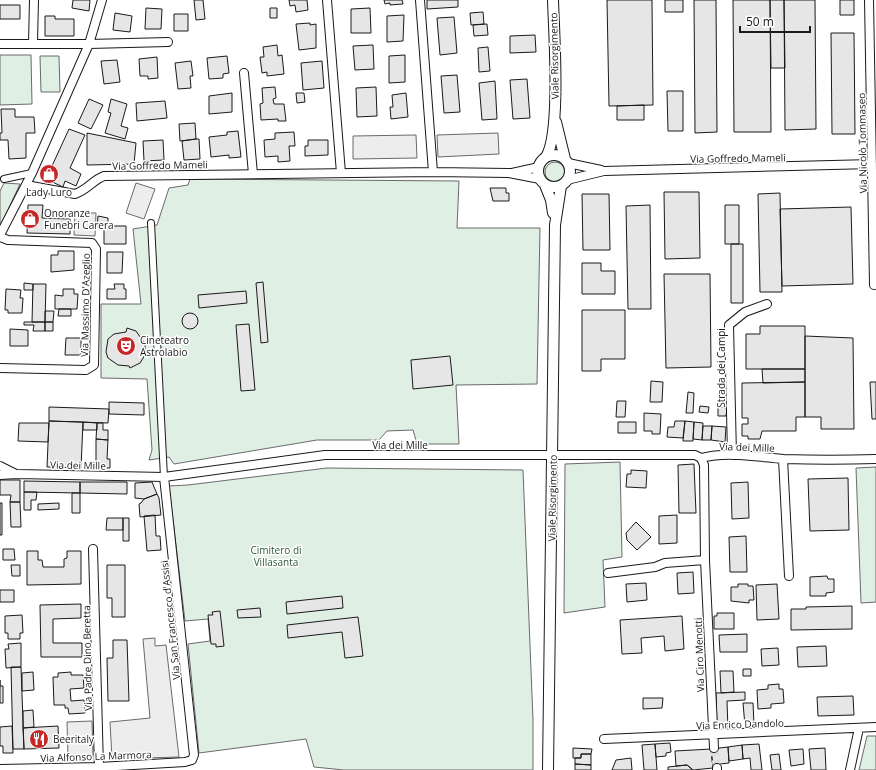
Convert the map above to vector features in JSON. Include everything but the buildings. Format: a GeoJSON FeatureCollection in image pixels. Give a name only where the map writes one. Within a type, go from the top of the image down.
{"type":"FeatureCollection","features":[{"type":"Feature","properties":{"kind":"street"},"geometry":{"type":"LineString","coordinates":[[33,43],[34,0]]}},
{"type":"Feature","properties":{"kind":"street"},"geometry":{"type":"LineString","coordinates":[[0,236],[32,172],[89,44],[102,0]]}},
{"type":"Feature","properties":{"kind":"street"},"geometry":{"type":"LineString","coordinates":[[328,0],[341,173]]}},
{"type":"Feature","properties":{"kind":"street"},"geometry":{"type":"LineString","coordinates":[[420,0],[433,172]]}},
{"type":"Feature","properties":{"kind":"street","name":"Viale Risorgimento"},"geometry":{"type":"LineString","coordinates":[[546,157],[549,152],[555,112],[553,0]]}},
{"type":"Feature","properties":{"kind":"street","name":"Via Nicolò Tommaseo"},"geometry":{"type":"LineString","coordinates":[[869,0],[874,285]]}},
{"type":"Feature","properties":{"kind":"street"},"geometry":{"type":"LineString","coordinates":[[0,44],[168,42]]}},
{"type":"Feature","properties":{"kind":"street"},"geometry":{"type":"LineString","coordinates":[[244,73],[252,174]]}},
{"type":"Feature","properties":{"kind":"street","name":"Viale Risorgimento"},"geometry":{"type":"LineString","coordinates":[[555,112],[567,161]]}},
{"type":"Feature","properties":{"kind":"street"},"geometry":{"type":"LineString","coordinates":[[554,155],[567,161],[570,172],[564,183],[553,187],[543,182],[539,167],[546,157],[554,155]]}},
{"type":"Feature","properties":{"kind":"street","name":"Via Goffredo Mameli"},"geometry":{"type":"LineString","coordinates":[[567,161],[604,171]]}},
{"type":"Feature","properties":{"kind":"street","name":"Via Goffredo Mameli"},"geometry":{"type":"LineString","coordinates":[[564,183],[604,171],[872,164]]}},
{"type":"Feature","properties":{"kind":"street","name":"Via Goffredo Mameli"},"geometry":{"type":"LineString","coordinates":[[26,184],[76,194],[82,192],[96,179],[104,176],[433,172],[509,173],[539,167]]}},
{"type":"Feature","properties":{"kind":"street"},"geometry":{"type":"LineString","coordinates":[[4,179],[32,172]]}},
{"type":"Feature","properties":{"kind":"street","name":"Via Goffredo Mameli"},"geometry":{"type":"LineString","coordinates":[[509,173],[543,182]]}},
{"type":"Feature","properties":{"kind":"street","name":"Viale Risorgimento"},"geometry":{"type":"LineString","coordinates":[[543,182],[551,200],[555,225],[548,770]]}},
{"type":"Feature","properties":{"kind":"street","name":"Viale Risorgimento"},"geometry":{"type":"LineString","coordinates":[[555,225],[564,183]]}},
{"type":"Feature","properties":{"kind":"street"},"geometry":{"type":"LineString","coordinates":[[151,223],[164,477]]}},
{"type":"Feature","properties":{"kind":"street","name":"Via Massimo D'Azeglio"},"geometry":{"type":"LineString","coordinates":[[0,236],[8,240],[92,243],[96,249],[94,364],[86,370],[0,368]]}},
{"type":"Feature","properties":{"kind":"street","name":"Strada dei Campi"},"geometry":{"type":"LineString","coordinates":[[732,455],[729,325],[745,312],[767,304]]}},
{"type":"Feature","properties":{"kind":"street","name":"Via dei Mille"},"geometry":{"type":"LineString","coordinates":[[0,475],[17,474],[164,477],[325,455],[695,455],[701,458],[732,455],[783,458],[876,460]]}},
{"type":"Feature","properties":{"kind":"street","name":"Via Ciro Menotti"},"geometry":{"type":"LineString","coordinates":[[701,458],[704,465],[705,560],[712,735],[714,748]]}},
{"type":"Feature","properties":{"kind":"street","name":"Via dei Mille"},"geometry":{"type":"LineString","coordinates":[[783,458],[789,576]]}},
{"type":"Feature","properties":{"kind":"street","name":"Via dei Mille"},"geometry":{"type":"LineString","coordinates":[[0,466],[17,474]]}},
{"type":"Feature","properties":{"kind":"street","name":"Via San Francesco d'Assisi"},"geometry":{"type":"LineString","coordinates":[[164,477],[194,755],[192,760]]}},
{"type":"Feature","properties":{"kind":"street","name":"Via Padre Dino Beretta"},"geometry":{"type":"LineString","coordinates":[[93,549],[100,767]]}},
{"type":"Feature","properties":{"kind":"street"},"geometry":{"type":"LineString","coordinates":[[608,573],[655,567],[665,563],[705,560]]}},
{"type":"Feature","properties":{"kind":"street","name":"Via Enrico Dandolo"},"geometry":{"type":"LineString","coordinates":[[604,739],[876,727]]}},
{"type":"Feature","properties":{"kind":"street"},"geometry":{"type":"LineString","coordinates":[[850,770],[859,728]]}},
{"type":"Feature","properties":{"kind":"street","name":"Via Alfonso La Marmora"},"geometry":{"type":"LineString","coordinates":[[0,769],[100,767],[186,762],[192,760]]}},
{"type":"Feature","properties":{"kind":"green space"},"geometry":{"type":"Polygon","coordinates":[[[0,55],[31,55],[32,104],[0,105],[0,55]]]}},
{"type":"Feature","properties":{"kind":"green space"},"geometry":{"type":"Polygon","coordinates":[[[40,56],[59,56],[60,92],[41,92],[40,56]]]}},
{"type":"Feature","properties":{"kind":"green space"},"geometry":{"type":"Polygon","coordinates":[[[551,162],[559,162],[565,168],[565,176],[559,182],[551,182],[545,176],[545,168],[551,162]]]}},
{"type":"Feature","properties":{"kind":"green space"},"geometry":{"type":"Polygon","coordinates":[[[190,179],[459,181],[457,228],[540,228],[537,384],[456,385],[459,444],[417,444],[413,430],[387,431],[379,440],[317,440],[174,464],[169,457],[149,460],[152,450],[147,379],[101,378],[101,304],[141,304],[133,229],[157,225],[169,188],[188,185],[190,179]]]}},
{"type":"Feature","properties":{"kind":"green space"},"geometry":{"type":"Polygon","coordinates":[[[4,183],[20,184],[0,227],[0,191],[4,183]]]}},
{"type":"Feature","properties":{"kind":"green space"},"geometry":{"type":"Polygon","coordinates":[[[620,462],[622,557],[603,560],[605,607],[564,613],[565,464],[620,462]]]}},
{"type":"Feature","properties":{"kind":"green space"},"geometry":{"type":"Polygon","coordinates":[[[876,467],[876,602],[861,603],[856,468],[876,467]]]}},
{"type":"Feature","properties":{"kind":"green space","name":"Cimitero di Villasanta"},"geometry":{"type":"Polygon","coordinates":[[[327,468],[523,470],[533,720],[533,770],[344,770],[314,767],[306,739],[199,753],[188,644],[210,641],[208,619],[185,621],[169,486],[327,468]]]}},
{"type":"Feature","properties":{"kind":"green space"},"geometry":{"type":"Polygon","coordinates":[[[867,736],[876,736],[876,770],[859,770],[867,736]]]}},
{"type":"Feature","properties":{"kind":"shaded area"},"geometry":{"type":"Polygon","coordinates":[[[498,133],[499,154],[438,157],[437,135],[498,133]]]}},
{"type":"Feature","properties":{"kind":"shaded area"},"geometry":{"type":"Polygon","coordinates":[[[416,135],[417,158],[353,159],[353,136],[416,135]]]}},
{"type":"Feature","properties":{"kind":"shaded area"},"geometry":{"type":"Polygon","coordinates":[[[136,183],[155,189],[144,219],[126,213],[136,183]]]}},
{"type":"Feature","properties":{"kind":"shaded area"},"geometry":{"type":"Polygon","coordinates":[[[75,213],[96,213],[95,236],[74,235],[75,213]]]}},
{"type":"Feature","properties":{"kind":"shaded area"},"geometry":{"type":"Polygon","coordinates":[[[155,638],[155,646],[166,645],[179,757],[112,759],[110,722],[150,718],[143,639],[155,638]]]}},
{"type":"Feature","properties":{"kind":"shaded area"},"geometry":{"type":"Polygon","coordinates":[[[92,721],[93,756],[68,757],[67,722],[92,721]]]}},
{"type":"Feature","properties":{"kind":"tunnel"},"geometry":{"type":"LineString","coordinates":[[714,748],[717,768]]}},
{"type":"Feature","properties":{"kind":"place","name":"Lady Luro"},"geometry":{"type":"Point","coordinates":[49,174]}},
{"type":"Feature","properties":{"kind":"place","name":"Onoranze Funebri Carera"},"geometry":{"type":"Point","coordinates":[30,219]}},
{"type":"Feature","properties":{"kind":"place","name":"Cineteatro Astrolabio"},"geometry":{"type":"Point","coordinates":[126,346]}},
{"type":"Feature","properties":{"kind":"place","name":"Beeritaly"},"geometry":{"type":"Point","coordinates":[39,739]}}]}
